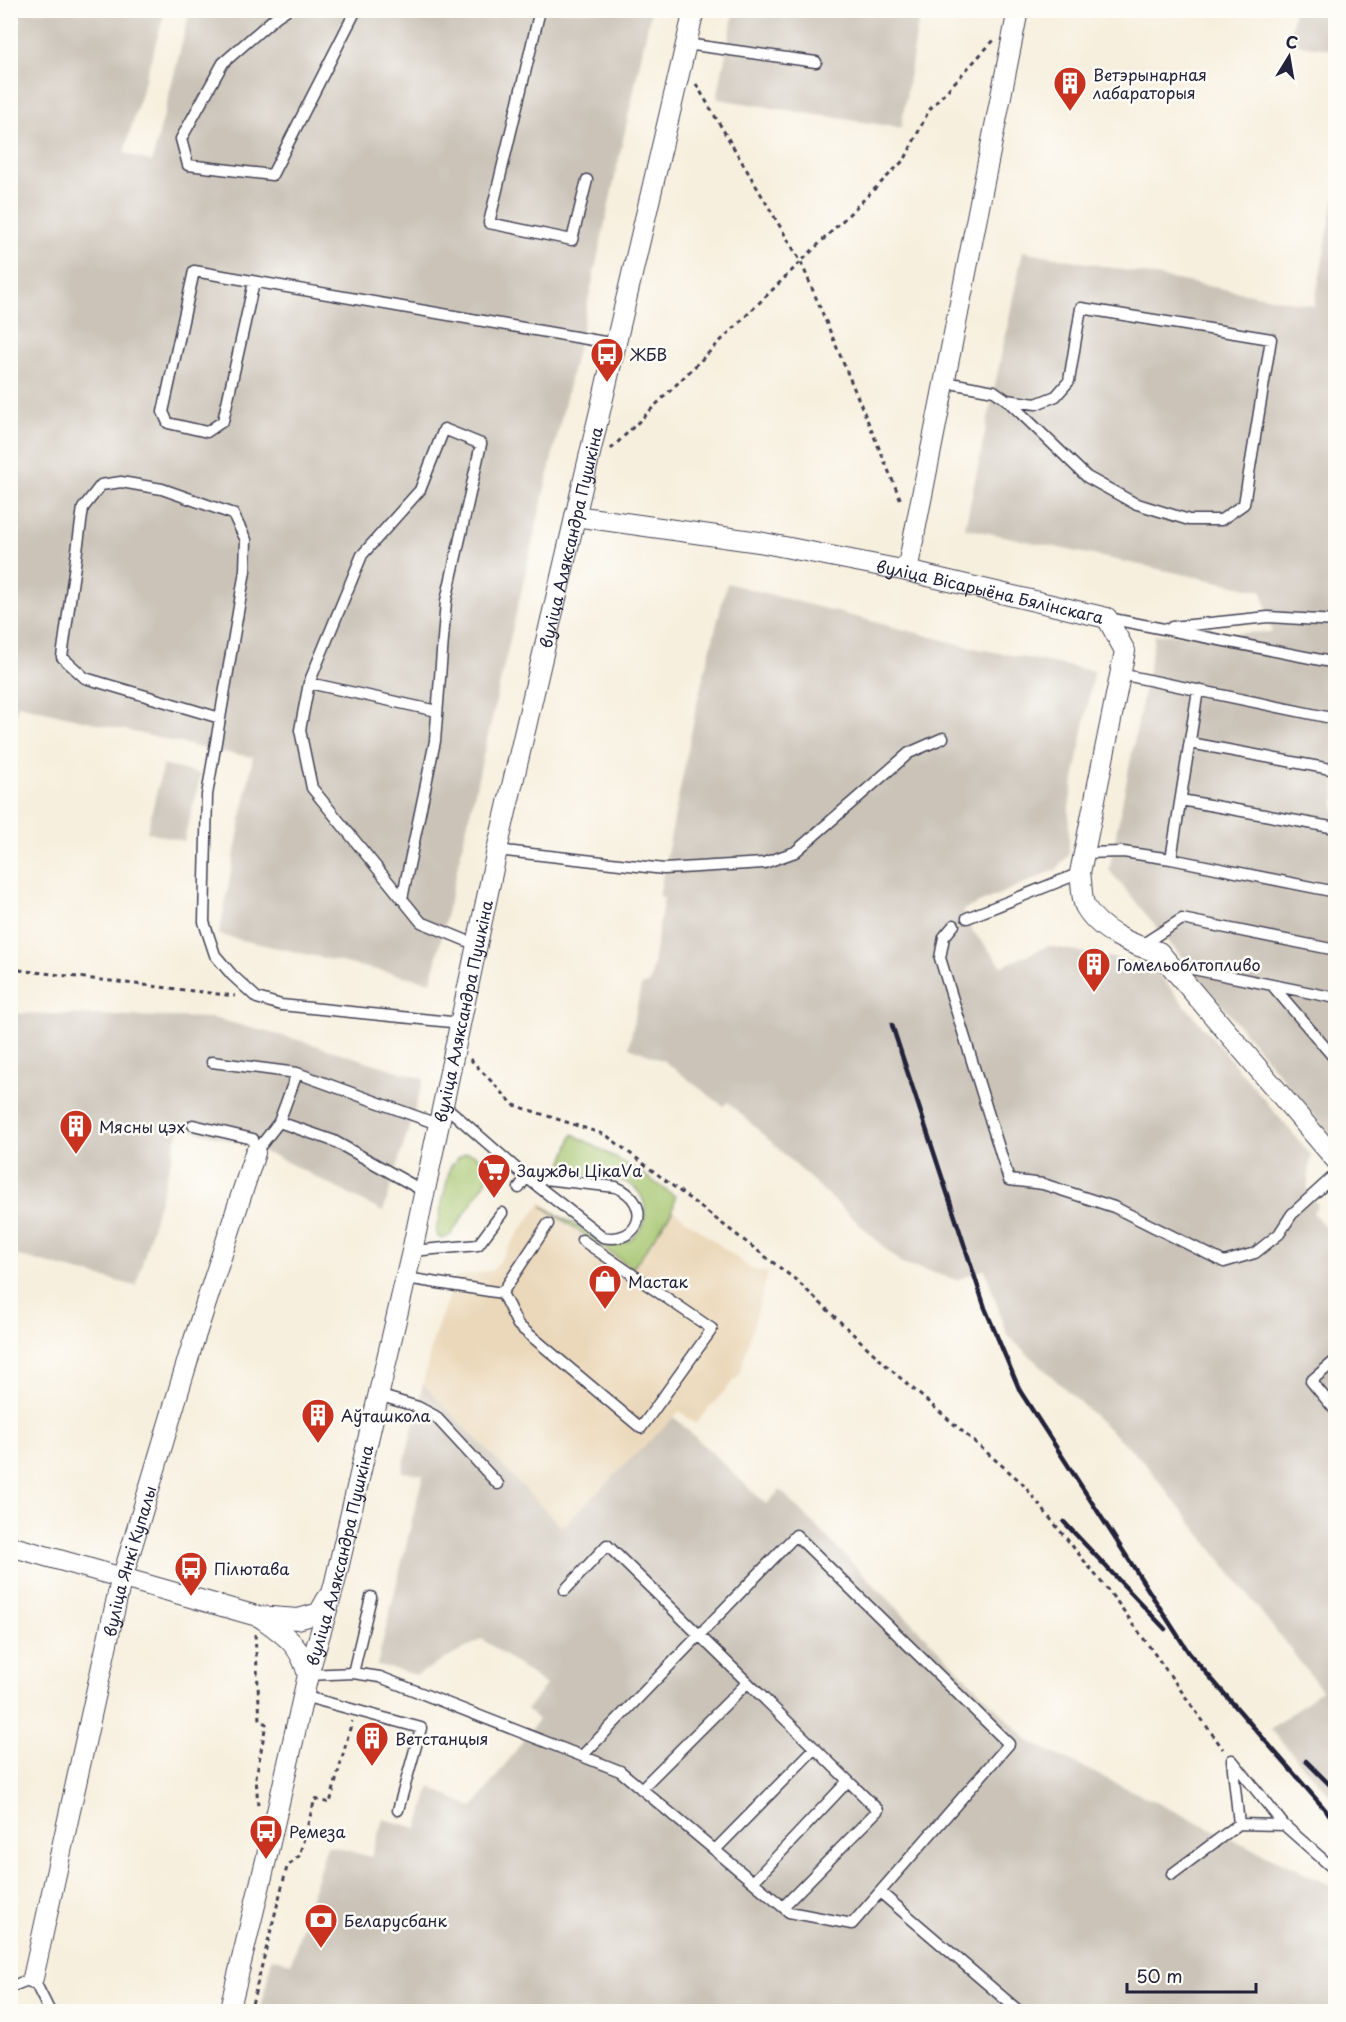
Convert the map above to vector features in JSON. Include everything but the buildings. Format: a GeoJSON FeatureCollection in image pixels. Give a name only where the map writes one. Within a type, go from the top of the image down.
{"type":"FeatureCollection","features":[{"type":"Feature","properties":{"kind":"street","name":"вуліца Аляксандра Пушкіна"},"geometry":{"type":"LineString","coordinates":[[231,2011],[308,1675],[334,1586],[406,1278],[497,850],[694,10]]}},
{"type":"Feature","properties":{"kind":"street"},"geometry":{"type":"LineString","coordinates":[[907,571],[1018,10]]}},
{"type":"Feature","properties":{"kind":"street","name":"вуліца Вісарыёна Бялінскага"},"geometry":{"type":"LineString","coordinates":[[575,516],[759,542],[907,571],[1107,618],[1125,651],[1080,873],[1084,904],[1107,929],[1139,947],[1159,952],[1335,1160]]}},
{"type":"Feature","properties":{"kind":"street","name":"вуліца Янкі Купалы"},"geometry":{"type":"LineString","coordinates":[[33,1978],[119,1589],[124,1579],[192,1346],[255,1153]]}},
{"type":"Feature","properties":{"kind":"street"},"geometry":{"type":"LineString","coordinates":[[10,1546],[124,1579],[254,1621],[284,1634],[304,1659],[308,1675]]}},
{"type":"Feature","properties":{"kind":"street"},"geometry":{"type":"LineString","coordinates":[[254,1621],[298,1619],[319,1613],[334,1586]]}},
{"type":"Feature","properties":{"kind":"lane"},"geometry":{"type":"LineString","coordinates":[[286,10],[223,63],[182,139],[188,165],[272,175],[356,10]]}},
{"type":"Feature","properties":{"kind":"lane"},"geometry":{"type":"LineString","coordinates":[[540,10],[489,223],[572,240],[587,180]]}},
{"type":"Feature","properties":{"kind":"lane"},"geometry":{"type":"LineString","coordinates":[[686,44],[816,62]]}},
{"type":"Feature","properties":{"kind":"lane"},"geometry":{"type":"LineString","coordinates":[[254,282],[223,421],[207,432],[168,423],[163,412],[194,271],[616,344]]}},
{"type":"Feature","properties":{"kind":"lane"},"geometry":{"type":"LineString","coordinates":[[945,382],[994,391],[1007,400],[1087,477],[1134,503],[1189,520],[1221,520],[1244,504],[1271,339],[1081,308],[1069,381],[1056,396],[1036,404],[1007,400]]}},
{"type":"Feature","properties":{"kind":"lane"},"geometry":{"type":"LineString","coordinates":[[402,900],[435,741],[446,601],[482,444],[444,429],[420,490],[362,555],[309,683],[300,730],[312,788],[402,900],[421,922],[477,945]]}},
{"type":"Feature","properties":{"kind":"lane"},"geometry":{"type":"LineString","coordinates":[[220,718],[85,678],[62,657],[83,508],[101,485],[121,482],[162,489],[233,514],[246,540],[245,571],[207,795],[204,922],[215,955],[257,998],[281,1005],[461,1023]]}},
{"type":"Feature","properties":{"kind":"lane"},"geometry":{"type":"LineString","coordinates":[[1160,628],[1268,617],[1335,621]]}},
{"type":"Feature","properties":{"kind":"lane"},"geometry":{"type":"LineString","coordinates":[[1107,618],[1335,663]]}},
{"type":"Feature","properties":{"kind":"lane"},"geometry":{"type":"LineString","coordinates":[[1120,674],[1335,719]]}},
{"type":"Feature","properties":{"kind":"lane"},"geometry":{"type":"LineString","coordinates":[[309,683],[437,711]]}},
{"type":"Feature","properties":{"kind":"lane"},"geometry":{"type":"LineString","coordinates":[[1172,859],[1198,690]]}},
{"type":"Feature","properties":{"kind":"lane"},"geometry":{"type":"LineString","coordinates":[[497,850],[664,869],[764,863],[795,852],[909,753],[943,738]]}},
{"type":"Feature","properties":{"kind":"lane"},"geometry":{"type":"LineString","coordinates":[[1190,743],[1335,770]]}},
{"type":"Feature","properties":{"kind":"lane"},"geometry":{"type":"LineString","coordinates":[[1181,800],[1335,828]]}},
{"type":"Feature","properties":{"kind":"lane"},"geometry":{"type":"LineString","coordinates":[[1084,853],[1123,852],[1172,859],[1335,892]]}},
{"type":"Feature","properties":{"kind":"lane"},"geometry":{"type":"LineString","coordinates":[[967,918],[1080,873]]}},
{"type":"Feature","properties":{"kind":"lane"},"geometry":{"type":"LineString","coordinates":[[1139,947],[1182,919],[1335,951]]}},
{"type":"Feature","properties":{"kind":"lane"},"geometry":{"type":"LineString","coordinates":[[954,925],[944,937],[940,958],[1009,1180],[1043,1185],[1114,1207],[1224,1262],[1255,1253],[1280,1234],[1292,1214],[1335,1174]]}},
{"type":"Feature","properties":{"kind":"lane"},"geometry":{"type":"LineString","coordinates":[[1170,965],[1335,998]]}},
{"type":"Feature","properties":{"kind":"lane"},"geometry":{"type":"LineString","coordinates":[[1272,984],[1335,1060]]}},
{"type":"Feature","properties":{"kind":"lane"},"geometry":{"type":"LineString","coordinates":[[212,1062],[297,1073],[440,1125]]}},
{"type":"Feature","properties":{"kind":"lane"},"geometry":{"type":"LineString","coordinates":[[255,1153],[279,1122],[297,1073]]}},
{"type":"Feature","properties":{"kind":"lane"},"geometry":{"type":"LineString","coordinates":[[444,1105],[526,1177],[603,1237],[615,1240],[624,1236],[632,1231],[638,1220],[639,1210],[636,1200],[627,1192],[616,1187],[526,1177]]}},
{"type":"Feature","properties":{"kind":"lane"},"geometry":{"type":"LineString","coordinates":[[279,1122],[334,1141],[425,1192]]}},
{"type":"Feature","properties":{"kind":"lane"},"geometry":{"type":"LineString","coordinates":[[193,1125],[253,1139],[255,1153]]}},
{"type":"Feature","properties":{"kind":"lane"},"geometry":{"type":"LineString","coordinates":[[519,1188],[526,1177]]}},
{"type":"Feature","properties":{"kind":"lane"},"geometry":{"type":"LineString","coordinates":[[412,1251],[477,1245],[502,1213]]}},
{"type":"Feature","properties":{"kind":"lane"},"geometry":{"type":"LineString","coordinates":[[502,1293],[548,1224]]}},
{"type":"Feature","properties":{"kind":"lane"},"geometry":{"type":"LineString","coordinates":[[502,1293],[518,1325],[641,1428],[712,1329],[582,1240]]}},
{"type":"Feature","properties":{"kind":"lane"},"geometry":{"type":"LineString","coordinates":[[406,1278],[502,1293]]}},
{"type":"Feature","properties":{"kind":"lane"},"geometry":{"type":"LineString","coordinates":[[1335,1360],[1311,1381],[1335,1411]]}},
{"type":"Feature","properties":{"kind":"lane"},"geometry":{"type":"LineString","coordinates":[[378,1395],[418,1407],[435,1416],[498,1484]]}},
{"type":"Feature","properties":{"kind":"lane"},"geometry":{"type":"LineString","coordinates":[[308,1675],[353,1673],[380,1677],[620,1771],[789,1912],[852,1924],[1009,1744],[796,1535],[582,1756]]}},
{"type":"Feature","properties":{"kind":"lane"},"geometry":{"type":"LineString","coordinates":[[565,1590],[607,1545],[878,1810],[783,1907]]}},
{"type":"Feature","properties":{"kind":"lane"},"geometry":{"type":"LineString","coordinates":[[353,1673],[371,1597]]}},
{"type":"Feature","properties":{"kind":"lane"},"geometry":{"type":"LineString","coordinates":[[641,1789],[747,1683]]}},
{"type":"Feature","properties":{"kind":"lane"},"geometry":{"type":"LineString","coordinates":[[303,1696],[421,1728],[398,1810]]}},
{"type":"Feature","properties":{"kind":"lane"},"geometry":{"type":"LineString","coordinates":[[715,1850],[815,1748]]}},
{"type":"Feature","properties":{"kind":"lane"},"geometry":{"type":"LineString","coordinates":[[1232,1760],[1239,1824]]}},
{"type":"Feature","properties":{"kind":"lane"},"geometry":{"type":"LineString","coordinates":[[1232,1760],[1284,1825],[1335,1871]]}},
{"type":"Feature","properties":{"kind":"lane"},"geometry":{"type":"LineString","coordinates":[[753,1882],[848,1781]]}},
{"type":"Feature","properties":{"kind":"lane"},"geometry":{"type":"LineString","coordinates":[[1172,1874],[1239,1824],[1284,1825]]}},
{"type":"Feature","properties":{"kind":"lane"},"geometry":{"type":"LineString","coordinates":[[880,1892],[1020,2012]]}},
{"type":"Feature","properties":{"kind":"lane"},"geometry":{"type":"LineString","coordinates":[[10,1987],[33,1978],[51,2012]]}},
{"type":"Feature","properties":{"kind":"path"},"geometry":{"type":"LineString","coordinates":[[603,456],[905,159],[929,110],[993,40]]}},
{"type":"Feature","properties":{"kind":"path"},"geometry":{"type":"LineString","coordinates":[[694,81],[801,262],[906,513]]}},
{"type":"Feature","properties":{"kind":"path"},"geometry":{"type":"LineString","coordinates":[[10,969],[257,998]]}},
{"type":"Feature","properties":{"kind":"path"},"geometry":{"type":"LineString","coordinates":[[457,1045],[514,1105],[606,1135],[796,1280],[890,1369],[1021,1482],[1118,1603],[1232,1760]]}},
{"type":"Feature","properties":{"kind":"path"},"geometry":{"type":"LineString","coordinates":[[254,1621],[260,1720],[266,1724],[255,1777],[259,1812]]}},
{"type":"Feature","properties":{"kind":"path"},"geometry":{"type":"LineString","coordinates":[[250,2012],[287,1867],[298,1856],[315,1799],[330,1803],[355,1711]]}},
{"type":"Feature","properties":{"kind":"shaded area"},"geometry":{"type":"Polygon","coordinates":[[[11,11],[165,11],[124,153],[152,162],[190,11],[651,11],[586,311],[431,982],[219,935],[253,757],[214,751],[18,705],[11,731],[11,11]]]}},
{"type":"Feature","properties":{"kind":"shaded area"},"geometry":{"type":"Polygon","coordinates":[[[734,11],[920,11],[901,128],[717,99],[734,11]]]}},
{"type":"Feature","properties":{"kind":"shaded area"},"geometry":{"type":"Polygon","coordinates":[[[1294,11],[1335,11],[1335,50],[1289,43],[1294,11]]]}},
{"type":"Feature","properties":{"kind":"shaded area"},"geometry":{"type":"Polygon","coordinates":[[[1335,195],[1335,1141],[1109,870],[1155,635],[1272,632],[1262,591],[965,528],[1023,251],[1314,306],[1335,195]]]}},
{"type":"Feature","properties":{"kind":"shaded area"},"geometry":{"type":"Polygon","coordinates":[[[727,583],[974,648],[1094,671],[1069,807],[1069,854],[1057,869],[963,910],[971,929],[1002,966],[1048,946],[1151,965],[1311,1155],[1307,1190],[1318,1205],[1313,1212],[1336,1241],[1335,1801],[1270,1729],[1322,1690],[1143,1461],[1007,1335],[985,1269],[957,1280],[901,1263],[728,1102],[723,1106],[664,1061],[629,1047],[641,986],[650,983],[664,897],[659,897],[664,869],[699,694],[727,583]]]}},
{"type":"Feature","properties":{"kind":"shaded area"},"geometry":{"type":"Polygon","coordinates":[[[163,765],[201,774],[184,841],[147,832],[163,765]]]}},
{"type":"Feature","properties":{"kind":"shaded area"},"geometry":{"type":"Polygon","coordinates":[[[10,1013],[213,1018],[302,1041],[424,1079],[383,1212],[279,1158],[239,1143],[180,1127],[136,1286],[11,1254],[10,1013]]]}},
{"type":"Feature","properties":{"kind":"shaded area"},"geometry":{"type":"Polygon","coordinates":[[[541,1202],[633,1268],[673,1210],[750,1268],[768,1273],[740,1374],[695,1424],[680,1411],[562,1528],[423,1384],[433,1339],[455,1277],[493,1270],[541,1202]]]}},
{"type":"Feature","properties":{"kind":"shaded area"},"geometry":{"type":"Polygon","coordinates":[[[423,1384],[562,1527],[674,1417],[766,1504],[780,1490],[1030,1742],[1335,1888],[1335,2011],[260,2012],[272,1958],[291,1963],[327,1845],[371,1857],[383,1819],[418,1828],[430,1787],[473,1808],[538,1720],[527,1709],[546,1685],[482,1639],[417,1675],[377,1665],[423,1475],[402,1472],[423,1384]]]}},
{"type":"Feature","properties":{"kind":"green space"},"geometry":{"type":"Polygon","coordinates":[[[573,1134],[635,1169],[675,1196],[673,1210],[633,1268],[542,1206],[610,1245],[623,1243],[633,1238],[640,1229],[645,1208],[636,1189],[623,1181],[560,1170],[573,1134]]]}},
{"type":"Feature","properties":{"kind":"green space"},"geometry":{"type":"Polygon","coordinates":[[[466,1153],[479,1157],[488,1178],[451,1235],[443,1239],[438,1237],[436,1231],[450,1167],[466,1153]]]}},
{"type":"Feature","properties":{"kind":"railway"},"geometry":{"type":"LineString","coordinates":[[892,1025],[985,1308],[1020,1391],[1189,1653],[1336,1822]]}},
{"type":"Feature","properties":{"kind":"railway"},"geometry":{"type":"LineString","coordinates":[[1064,1522],[1165,1629]]}},
{"type":"Feature","properties":{"kind":"railway"},"geometry":{"type":"LineString","coordinates":[[1306,1761],[1336,1791]]}},
{"type":"Feature","properties":{"kind":"place","name":"Ветэрынарная лабараторыя"},"geometry":{"type":"Point","coordinates":[1070,112]}},
{"type":"Feature","properties":{"kind":"place","name":"ЖБВ"},"geometry":{"type":"Point","coordinates":[607,383]}},
{"type":"Feature","properties":{"kind":"place","name":"Гомельоблтопливо"},"geometry":{"type":"Point","coordinates":[1094,993]}},
{"type":"Feature","properties":{"kind":"place","name":"Мясны цэх"},"geometry":{"type":"Point","coordinates":[76,1155]}},
{"type":"Feature","properties":{"kind":"place","name":"Заужды ЦікаVа"},"geometry":{"type":"Point","coordinates":[494,1199]}},
{"type":"Feature","properties":{"kind":"place","name":"Мастак"},"geometry":{"type":"Point","coordinates":[605,1310]}},
{"type":"Feature","properties":{"kind":"place","name":"Аўташкола"},"geometry":{"type":"Point","coordinates":[318,1444]}},
{"type":"Feature","properties":{"kind":"place","name":"Пілютава"},"geometry":{"type":"Point","coordinates":[191,1597]}},
{"type":"Feature","properties":{"kind":"place","name":"Ветстанцыя"},"geometry":{"type":"Point","coordinates":[372,1767]}},
{"type":"Feature","properties":{"kind":"place","name":"Ремеза"},"geometry":{"type":"Point","coordinates":[266,1860]}},
{"type":"Feature","properties":{"kind":"place","name":"Беларусбанк"},"geometry":{"type":"Point","coordinates":[321,1949]}}]}
